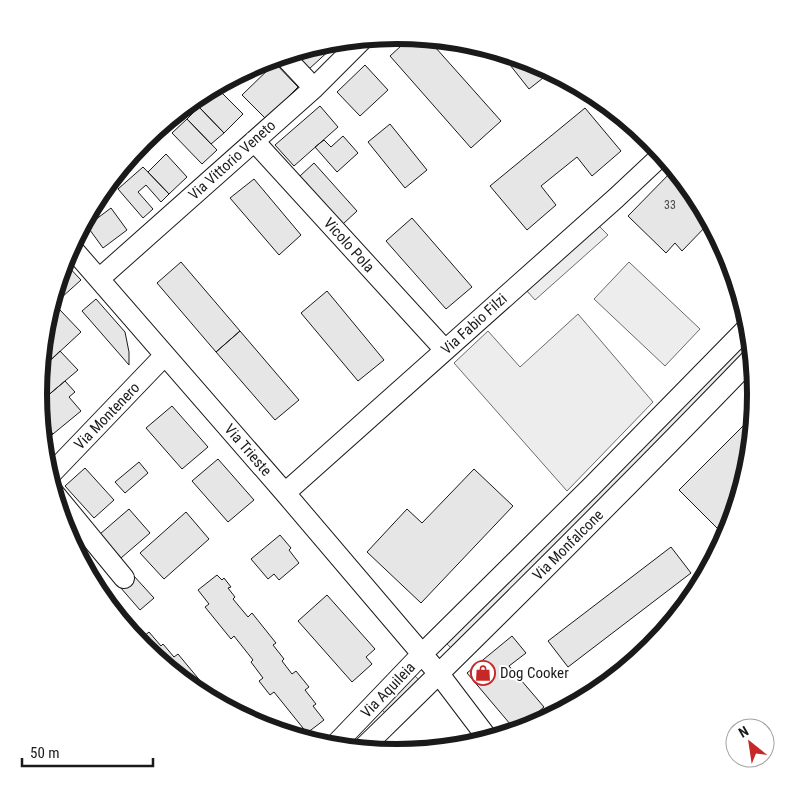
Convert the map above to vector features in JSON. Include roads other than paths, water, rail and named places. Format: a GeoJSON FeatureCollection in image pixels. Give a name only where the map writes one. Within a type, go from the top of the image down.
{"type":"FeatureCollection","features":[{"type":"Feature","properties":{"kind":"street","name":"Via Vittorio Veneto"},"geometry":{"type":"LineString","coordinates":[[98,279],[314,88],[355,47]]}},
{"type":"Feature","properties":{"kind":"street"},"geometry":{"type":"LineString","coordinates":[[289,61],[314,88]]}},
{"type":"Feature","properties":{"kind":"street","name":"Vicolo Pola"},"geometry":{"type":"LineString","coordinates":[[254,141],[445,350]]}},
{"type":"Feature","properties":{"kind":"street","name":"Via Fabio Filzi"},"geometry":{"type":"LineString","coordinates":[[285,493],[657,159]]}},
{"type":"Feature","properties":{"kind":"street","name":"Via Trieste"},"geometry":{"type":"LineString","coordinates":[[77,254],[285,493],[439,674]]}},
{"type":"Feature","properties":{"kind":"street","name":"Via Monfalcone"},"geometry":{"type":"LineString","coordinates":[[422,654],[600,478],[742,333]]}},
{"type":"Feature","properties":{"kind":"street","name":"Via Montenero"},"geometry":{"type":"LineString","coordinates":[[56,469],[165,355]]}},
{"type":"Feature","properties":{"kind":"street","name":"Via Monfalcone"},"geometry":{"type":"LineString","coordinates":[[439,674],[746,364]]}},
{"type":"Feature","properties":{"kind":"street"},"geometry":{"type":"LineString","coordinates":[[66,508],[124,578]]}},
{"type":"Feature","properties":{"kind":"street","name":"Via Aquileia"},"geometry":{"type":"LineString","coordinates":[[340,739],[422,654]]}},
{"type":"Feature","properties":{"kind":"street"},"geometry":{"type":"LineString","coordinates":[[439,674],[484,733]]}},
{"type":"Feature","properties":{"kind":"street","name":"Via Aquileia"},"geometry":{"type":"LineString","coordinates":[[369,743],[439,674]]}},
{"type":"Feature","properties":{"kind":"place","name":"Dog Cooker"},"geometry":{"type":"Point","coordinates":[483,673]}}]}
